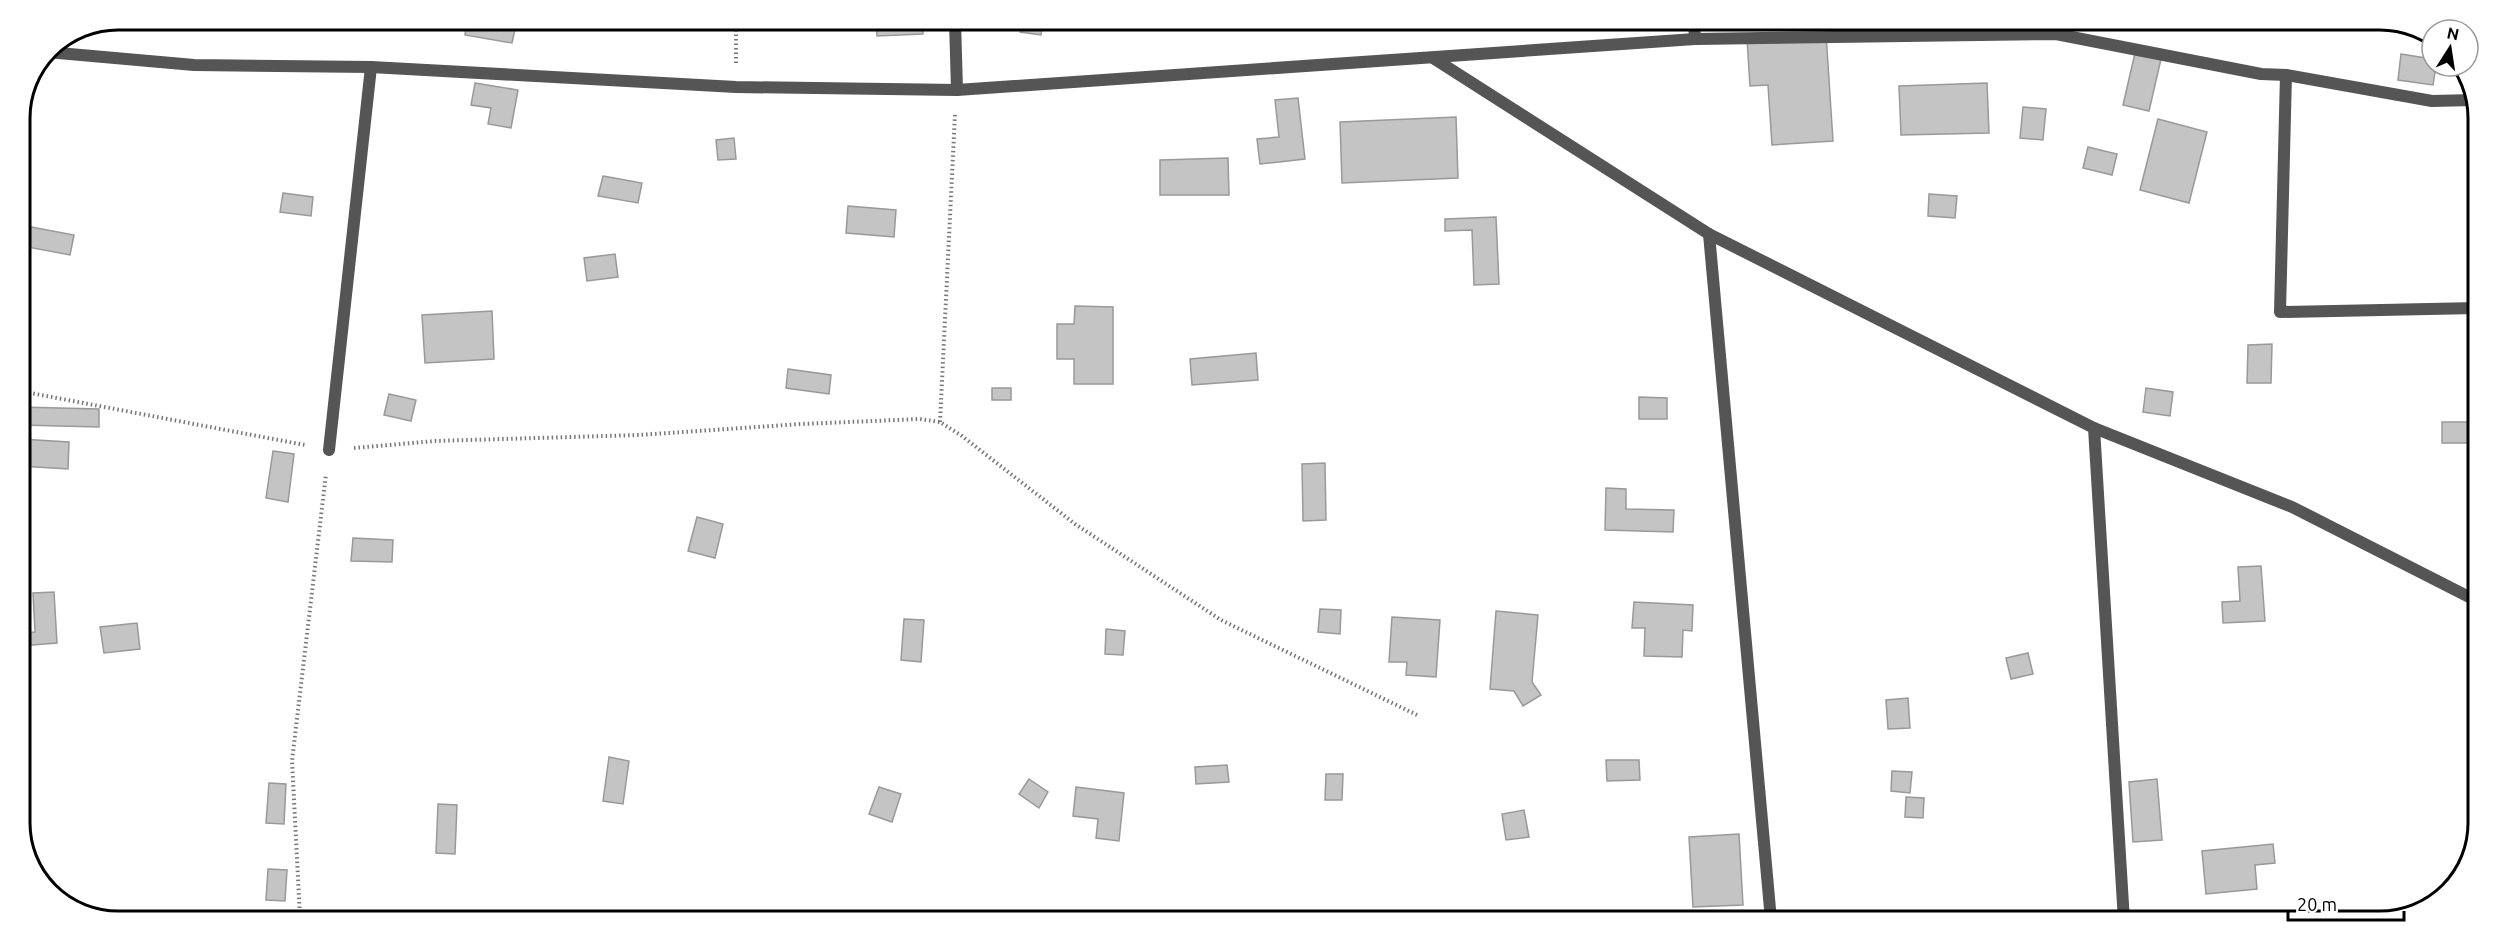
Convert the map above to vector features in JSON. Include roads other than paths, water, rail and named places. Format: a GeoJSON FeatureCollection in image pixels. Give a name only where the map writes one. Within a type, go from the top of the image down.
{"type":"FeatureCollection","features":[{"type":"Feature","properties":{"kind":"street"},"geometry":{"type":"LineString","coordinates":[[955,30],[957,90]]}},
{"type":"Feature","properties":{"kind":"street"},"geometry":{"type":"LineString","coordinates":[[1694,30],[1695,39]]}},
{"type":"Feature","properties":{"kind":"street"},"geometry":{"type":"LineString","coordinates":[[59,53],[194,65],[371,67],[736,87],[957,90],[1695,39],[2056,34],[2261,74],[2286,75],[2432,101],[2466,100]]}},
{"type":"Feature","properties":{"kind":"street"},"geometry":{"type":"LineString","coordinates":[[1433,58],[1709,234],[2094,428],[2292,507],[2468,596]]}},
{"type":"Feature","properties":{"kind":"street"},"geometry":{"type":"LineString","coordinates":[[329,450],[371,67]]}},
{"type":"Feature","properties":{"kind":"street"},"geometry":{"type":"LineString","coordinates":[[2286,75],[2280,312],[2468,308]]}},
{"type":"Feature","properties":{"kind":"street"},"geometry":{"type":"LineString","coordinates":[[1709,234],[1770,911]]}},
{"type":"Feature","properties":{"kind":"street"},"geometry":{"type":"LineString","coordinates":[[2094,428],[2123,911]]}}]}
